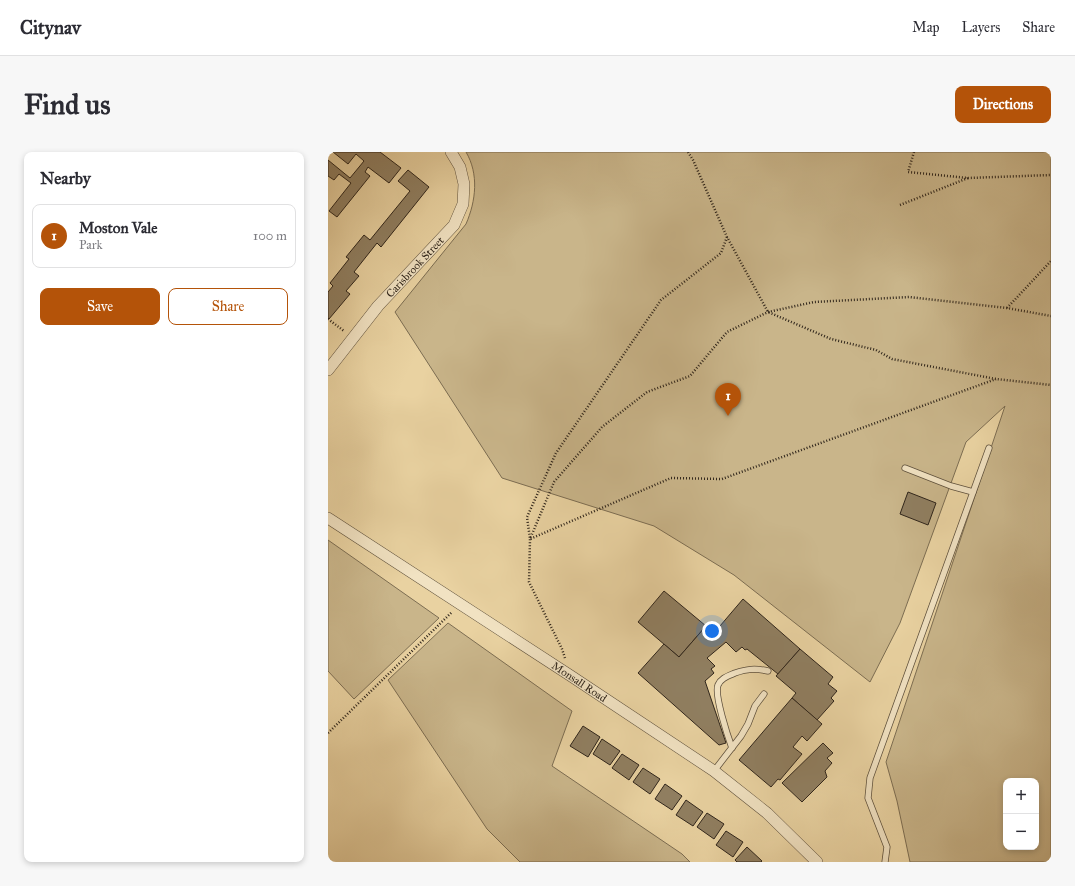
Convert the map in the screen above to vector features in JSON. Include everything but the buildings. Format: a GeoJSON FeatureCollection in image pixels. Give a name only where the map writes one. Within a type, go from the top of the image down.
{"type":"FeatureCollection","features":[{"type":"Feature","properties":{"kind":"street","name":"Carisbrook Street"},"geometry":{"type":"LineString","coordinates":[[328,370],[378,306],[454,225],[463,204],[464,184],[460,167],[451,152]]}},
{"type":"Feature","properties":{"kind":"street","name":"Monsall Road"},"geometry":{"type":"LineString","coordinates":[[328,518],[714,771],[767,813],[817,862]]}},
{"type":"Feature","properties":{"kind":"lane"},"geometry":{"type":"LineString","coordinates":[[885,862],[887,847],[868,798],[870,778],[989,448]]}},
{"type":"Feature","properties":{"kind":"lane"},"geometry":{"type":"LineString","coordinates":[[905,468],[951,486],[973,492]]}},
{"type":"Feature","properties":{"kind":"lane"},"geometry":{"type":"LineString","coordinates":[[732,748],[717,694],[717,686],[723,677],[749,668],[758,668],[768,671]]}},
{"type":"Feature","properties":{"kind":"lane"},"geometry":{"type":"LineString","coordinates":[[714,771],[741,736],[748,724],[755,706],[764,694]]}},
{"type":"Feature","properties":{"kind":"path"},"geometry":{"type":"LineString","coordinates":[[688,152],[693,160],[727,237],[768,312],[831,339],[876,350],[892,358],[996,379],[1051,385]]}},
{"type":"Feature","properties":{"kind":"path"},"geometry":{"type":"LineString","coordinates":[[914,152],[908,172],[968,178],[1051,175]]}},
{"type":"Feature","properties":{"kind":"path"},"geometry":{"type":"LineString","coordinates":[[900,205],[968,178]]}},
{"type":"Feature","properties":{"kind":"path"},"geometry":{"type":"LineString","coordinates":[[571,676],[562,649],[530,582],[530,538],[527,517],[556,454],[661,300],[721,253],[727,237]]}},
{"type":"Feature","properties":{"kind":"path"},"geometry":{"type":"LineString","coordinates":[[1007,308],[1051,261]]}},
{"type":"Feature","properties":{"kind":"path"},"geometry":{"type":"LineString","coordinates":[[530,538],[554,482],[602,427],[646,392],[690,376],[727,332],[768,312],[814,302],[910,297],[1007,308],[1051,316]]}},
{"type":"Feature","properties":{"kind":"path"},"geometry":{"type":"LineString","coordinates":[[328,319],[353,338]]}},
{"type":"Feature","properties":{"kind":"path"},"geometry":{"type":"LineString","coordinates":[[530,538],[671,478],[722,479],[996,379]]}},
{"type":"Feature","properties":{"kind":"path"},"geometry":{"type":"LineString","coordinates":[[328,733],[460,604]]}},
{"type":"Feature","properties":{"kind":"shaded area"},"geometry":{"type":"Polygon","coordinates":[[[466,152],[1051,152],[1051,862],[910,862],[897,801],[886,762],[1005,406],[966,442],[900,623],[870,682],[734,575],[654,526],[502,478],[395,312],[466,224],[474,197],[475,188],[473,169],[466,152]]]}},
{"type":"Feature","properties":{"kind":"shaded area"},"geometry":{"type":"Polygon","coordinates":[[[328,540],[439,618],[354,699],[328,671],[328,540]]]}},
{"type":"Feature","properties":{"kind":"shaded area"},"geometry":{"type":"Polygon","coordinates":[[[448,623],[572,711],[552,766],[682,854],[690,862],[520,862],[487,829],[388,680],[448,623]]]}},
{"type":"Feature","properties":{"kind":"place","name":"Moston Vale"},"geometry":{"type":"Point","coordinates":[728,416]}}]}
